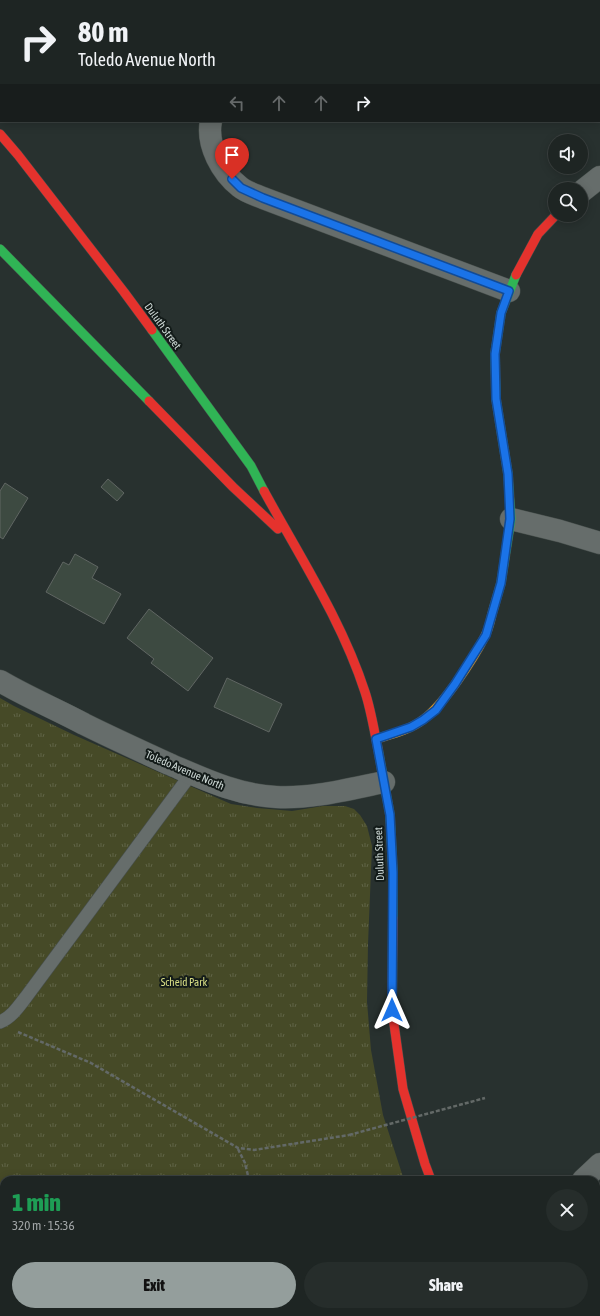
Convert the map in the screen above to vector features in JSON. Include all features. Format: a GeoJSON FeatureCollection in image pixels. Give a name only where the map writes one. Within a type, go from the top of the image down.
{"type":"FeatureCollection","features":[{"type":"Feature","properties":{"kind":"street"},"geometry":{"type":"LineString","coordinates":[[211,122],[210,127],[213,148],[223,170],[241,188],[270,201],[509,291]]}},
{"type":"Feature","properties":{"kind":"street","name":"Duluth Street"},"geometry":{"type":"LineString","coordinates":[[0,134],[124,292],[251,466],[329,607],[350,653],[365,693],[376,739],[390,815],[393,873],[392,1010],[403,1089],[424,1164],[429,1176]]}},
{"type":"Feature","properties":{"kind":"street"},"geometry":{"type":"LineString","coordinates":[[588,186],[600,177]]}},
{"type":"Feature","properties":{"kind":"street"},"geometry":{"type":"LineString","coordinates":[[376,739],[411,727],[436,710],[486,635],[501,583],[510,519],[508,474],[496,399],[495,354],[501,313],[517,272],[538,234],[549,222]]}},
{"type":"Feature","properties":{"kind":"street","name":"Duluth Street"},"geometry":{"type":"LineString","coordinates":[[0,249],[233,487],[292,542]]}},
{"type":"Feature","properties":{"kind":"street"},"geometry":{"type":"LineString","coordinates":[[510,519],[560,531],[600,543]]}},
{"type":"Feature","properties":{"kind":"street","name":"Toledo Avenue North"},"geometry":{"type":"LineString","coordinates":[[0,681],[42,704],[191,774],[242,793],[277,798],[323,794],[384,782]]}},
{"type":"Feature","properties":{"kind":"street"},"geometry":{"type":"LineString","coordinates":[[587,1176],[600,1164]]}},
{"type":"Feature","properties":{"kind":"lane"},"geometry":{"type":"LineString","coordinates":[[0,1022],[5,1020],[13,1013],[24,1000],[191,774]]}},
{"type":"Feature","properties":{"kind":"path"},"geometry":{"type":"LineString","coordinates":[[14,1030],[91,1063],[238,1148],[254,1150],[349,1134],[486,1098]]}},
{"type":"Feature","properties":{"kind":"path"},"geometry":{"type":"LineString","coordinates":[[238,1148],[245,1163],[248,1176]]}},
{"type":"Feature","properties":{"kind":"green space","name":"Scheid Park"},"geometry":{"type":"Polygon","coordinates":[[[0,698],[74,735],[231,804],[292,811],[323,806],[345,806],[354,809],[367,826],[372,846],[367,1002],[371,1050],[383,1115],[403,1176],[0,1176],[0,698]]]}},
{"type":"Feature","properties":{"kind":"building"},"geometry":{"type":"Polygon","coordinates":[[[108,479],[124,493],[117,501],[101,487],[108,479]]]}},
{"type":"Feature","properties":{"kind":"building"},"geometry":{"type":"Polygon","coordinates":[[[5,483],[28,498],[3,539],[0,537],[0,491],[5,483]]]}},
{"type":"Feature","properties":{"kind":"building"},"geometry":{"type":"Polygon","coordinates":[[[75,554],[98,567],[92,578],[121,594],[104,624],[46,592],[63,562],[69,565],[75,554]]]}},
{"type":"Feature","properties":{"kind":"building"},"geometry":{"type":"Polygon","coordinates":[[[149,609],[213,658],[188,691],[151,663],[154,659],[127,638],[149,609]]]}},
{"type":"Feature","properties":{"kind":"building"},"geometry":{"type":"Polygon","coordinates":[[[227,678],[282,704],[269,732],[214,707],[227,678]]]}},
{"type":"Feature","properties":{"kind":"traffic: fast"},"geometry":{"type":"LineString","coordinates":[[0,249],[149,401]]}},
{"type":"Feature","properties":{"kind":"traffic: fast"},"geometry":{"type":"LineString","coordinates":[[494,607],[501,583],[511,519],[508,474],[496,399],[495,354],[501,313],[516,275]]}},
{"type":"Feature","properties":{"kind":"traffic: fast"},"geometry":{"type":"LineString","coordinates":[[152,330],[251,466],[264,491]]}},
{"type":"Feature","properties":{"kind":"traffic: fast"},"geometry":{"type":"LineString","coordinates":[[378,749],[390,815],[393,873],[393,918]]}},
{"type":"Feature","properties":{"kind":"traffic: slow"},"geometry":{"type":"LineString","coordinates":[[376,739],[413,726],[432,712],[458,681],[480,646],[488,629],[494,607]]}},
{"type":"Feature","properties":{"kind":"traffic: jam"},"geometry":{"type":"LineString","coordinates":[[0,134],[18,155],[152,330]]}},
{"type":"Feature","properties":{"kind":"traffic: jam"},"geometry":{"type":"LineString","coordinates":[[516,275],[538,234],[549,222]]}},
{"type":"Feature","properties":{"kind":"traffic: jam"},"geometry":{"type":"LineString","coordinates":[[149,401],[233,487],[278,529]]}},
{"type":"Feature","properties":{"kind":"traffic: jam"},"geometry":{"type":"LineString","coordinates":[[264,491],[345,640],[356,666],[367,699],[378,749]]}},
{"type":"Feature","properties":{"kind":"traffic: jam"},"geometry":{"type":"LineString","coordinates":[[393,918],[392,1010],[403,1089],[430,1176]]}},
{"type":"Feature","properties":{"kind":"route"},"geometry":{"type":"LineString","coordinates":[[232,179],[241,188],[263,198],[509,291],[501,313],[495,354],[496,399],[508,474],[510,519],[501,583],[486,635],[455,684],[436,710],[411,727],[376,739],[390,815],[393,873],[392,1010]]}}]}
